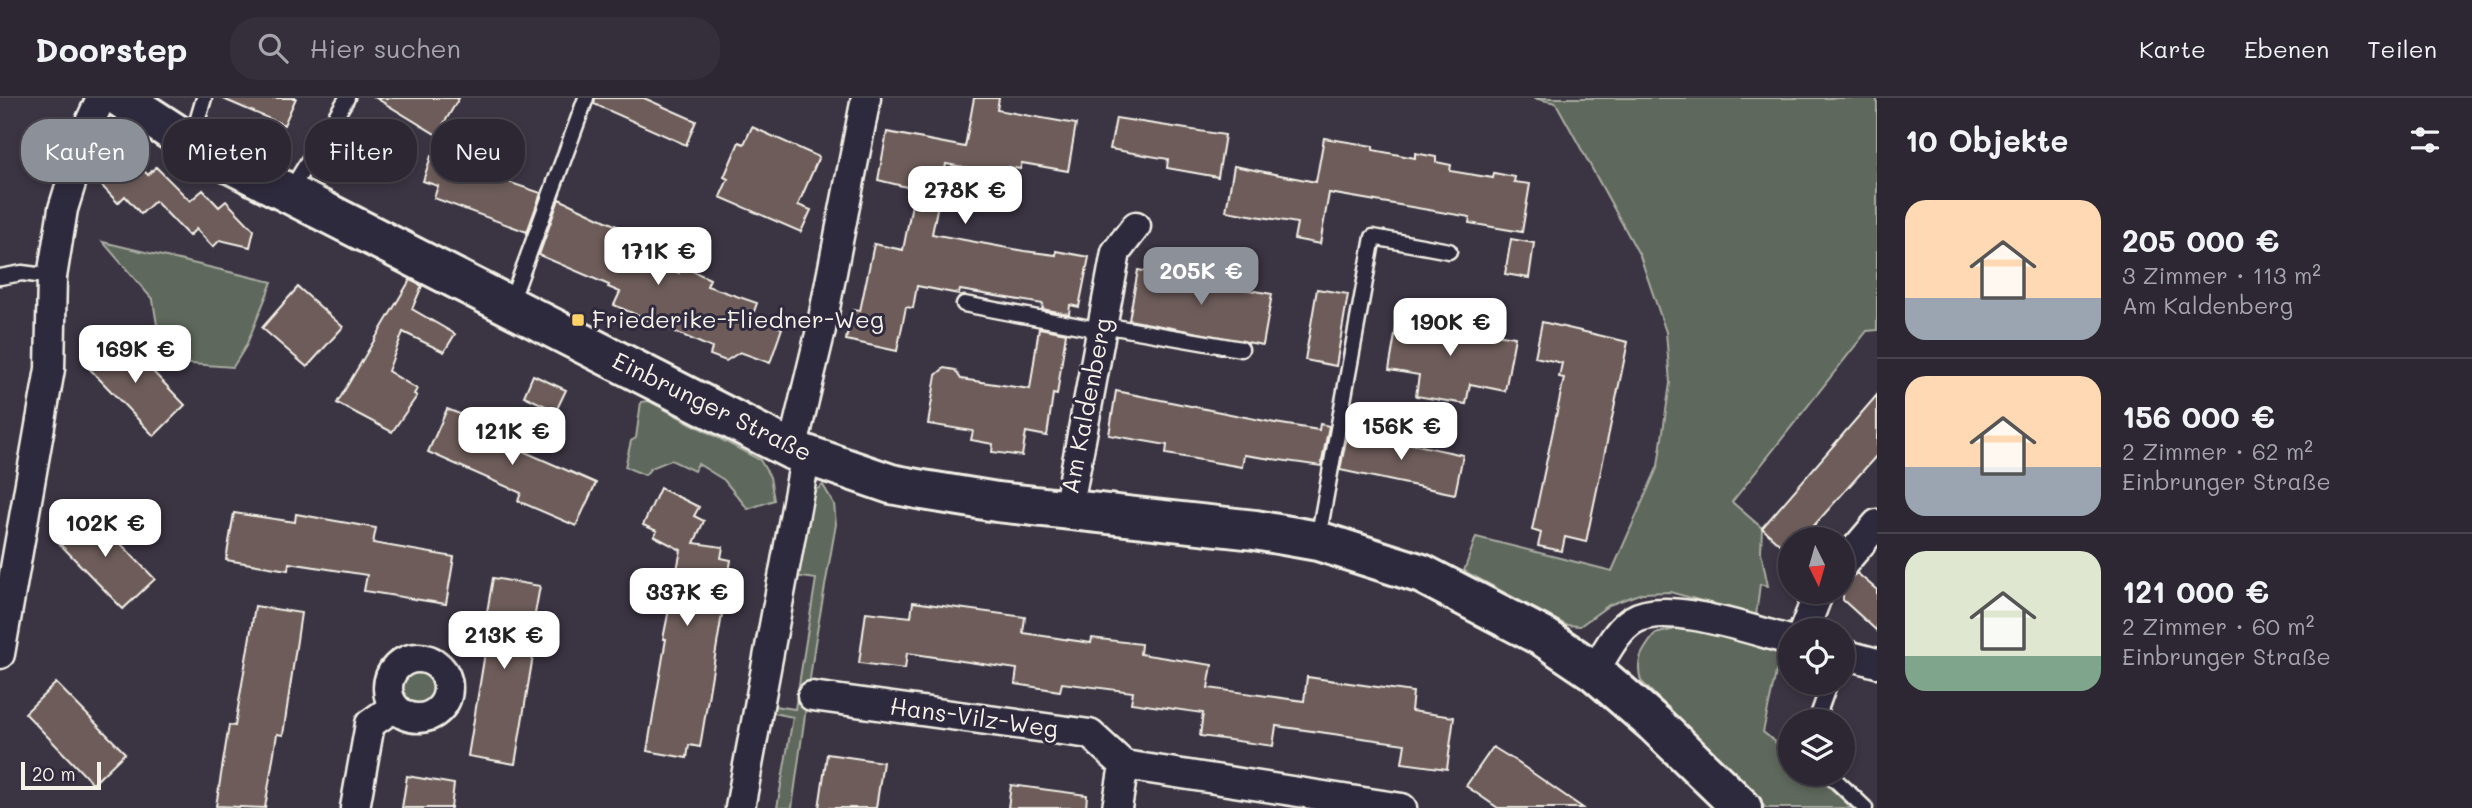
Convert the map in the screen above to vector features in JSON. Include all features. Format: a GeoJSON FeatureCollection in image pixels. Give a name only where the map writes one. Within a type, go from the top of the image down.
{"type":"FeatureCollection","features":[{"type":"Feature","properties":{"kind":"street"},"geometry":{"type":"LineString","coordinates":[[0,654],[50,369],[52,277],[63,209],[90,122],[101,98]]}},
{"type":"Feature","properties":{"kind":"street","name":"Einbrunger Straße"},"geometry":{"type":"LineString","coordinates":[[121,98],[163,125]]}},
{"type":"Feature","properties":{"kind":"street"},"geometry":{"type":"LineString","coordinates":[[740,808],[799,452],[866,98]]}},
{"type":"Feature","properties":{"kind":"street","name":"Einbrunger Straße"},"geometry":{"type":"LineString","coordinates":[[267,182],[799,452],[891,484],[997,502],[1255,530],[1318,541],[1422,574],[1545,638],[1594,671],[1654,723],[1742,808]]}},
{"type":"Feature","properties":{"kind":"street","name":"Am Kaldenberg"},"geometry":{"type":"LineString","coordinates":[[1068,510],[1116,252],[1136,226]]}},
{"type":"Feature","properties":{"kind":"street"},"geometry":{"type":"LineString","coordinates":[[1855,550],[1877,524]]}},
{"type":"Feature","properties":{"kind":"street"},"geometry":{"type":"LineString","coordinates":[[1594,671],[1633,620],[1660,613],[1679,612],[1778,637]]}},
{"type":"Feature","properties":{"kind":"street"},"geometry":{"type":"LineString","coordinates":[[1855,657],[1877,663]]}},
{"type":"Feature","properties":{"kind":"street","name":"Hans-Vilz-Weg"},"geometry":{"type":"LineString","coordinates":[[812,696],[1090,734],[1124,765]]}},
{"type":"Feature","properties":{"kind":"street"},"geometry":{"type":"LineString","coordinates":[[355,808],[370,724],[394,707]]}},
{"type":"Feature","properties":{"kind":"street"},"geometry":{"type":"LineString","coordinates":[[1117,808],[1124,765],[1371,801],[1402,808]]}},
{"type":"Feature","properties":{"kind":"lane"},"geometry":{"type":"LineString","coordinates":[[197,119],[204,98]]}},
{"type":"Feature","properties":{"kind":"lane"},"geometry":{"type":"LineString","coordinates":[[289,193],[347,98]]}},
{"type":"Feature","properties":{"kind":"lane"},"geometry":{"type":"LineString","coordinates":[[510,306],[586,98]]}},
{"type":"Feature","properties":{"kind":"lane"},"geometry":{"type":"LineString","coordinates":[[1318,541],[1373,237],[1449,251]]}},
{"type":"Feature","properties":{"kind":"lane"},"geometry":{"type":"LineString","coordinates":[[0,277],[22,274],[52,277]]}},
{"type":"Feature","properties":{"kind":"lane"},"geometry":{"type":"LineString","coordinates":[[964,304],[1241,349]]}},
{"type":"Feature","properties":{"kind":"lane"},"geometry":{"type":"LineString","coordinates":[[1842,786],[1865,808]]}},
{"type":"Feature","properties":{"kind":"green space"},"geometry":{"type":"Polygon","coordinates":[[[1533,98],[1877,98],[1877,330],[1867,331],[1732,502],[1762,528],[1761,552],[1768,586],[1760,584],[1756,616],[1670,592],[1642,593],[1609,605],[1580,626],[1566,625],[1464,571],[1476,537],[1612,571],[1658,466],[1670,383],[1666,332],[1640,256],[1556,103],[1533,98]]]}},
{"type":"Feature","properties":{"kind":"green space"},"geometry":{"type":"Polygon","coordinates":[[[103,242],[272,282],[246,346],[233,367],[163,362],[153,300],[103,242]]]}},
{"type":"Feature","properties":{"kind":"green space"},"geometry":{"type":"Polygon","coordinates":[[[649,401],[760,460],[770,477],[774,500],[748,509],[724,480],[698,464],[694,471],[671,460],[651,468],[645,475],[625,467],[631,441],[636,438],[641,402],[649,401]]]}},
{"type":"Feature","properties":{"kind":"green space"},"geometry":{"type":"Polygon","coordinates":[[[823,485],[834,504],[836,524],[815,643],[792,808],[777,808],[793,717],[773,713],[774,706],[795,709],[816,579],[794,576],[813,492],[823,485]]]}},
{"type":"Feature","properties":{"kind":"green space"},"geometry":{"type":"Polygon","coordinates":[[[1683,627],[1727,637],[1778,653],[1763,732],[1778,744],[1778,786],[1828,786],[1852,808],[1766,808],[1641,681],[1641,656],[1655,634],[1683,627]]]}},
{"type":"Feature","properties":{"kind":"green space"},"geometry":{"type":"Polygon","coordinates":[[[417,669],[430,675],[436,688],[430,701],[417,707],[404,701],[398,688],[404,675],[417,669]]]}},
{"type":"Feature","properties":{"kind":"building"},"geometry":{"type":"Polygon","coordinates":[[[221,98],[296,98],[287,119],[270,119],[221,98]]]}},
{"type":"Feature","properties":{"kind":"building"},"geometry":{"type":"Polygon","coordinates":[[[376,98],[459,98],[447,119],[431,119],[431,131],[417,123],[417,119],[411,119],[376,98]]]}},
{"type":"Feature","properties":{"kind":"building"},"geometry":{"type":"Polygon","coordinates":[[[595,98],[644,98],[696,121],[686,145],[594,104],[595,98]]]}},
{"type":"Feature","properties":{"kind":"building"},"geometry":{"type":"Polygon","coordinates":[[[974,98],[999,98],[997,110],[1076,124],[1068,171],[1022,163],[1020,169],[1009,167],[1007,175],[946,164],[932,234],[1024,251],[1056,255],[1056,251],[1089,257],[1079,307],[1070,305],[1069,314],[1042,309],[1043,304],[960,290],[959,294],[917,286],[913,308],[906,307],[897,351],[846,340],[852,310],[860,311],[874,244],[903,250],[915,189],[878,180],[887,132],[965,147],[974,98]]]}},
{"type":"Feature","properties":{"kind":"building"},"geometry":{"type":"Polygon","coordinates":[[[1116,118],[1225,135],[1218,177],[1167,168],[1168,159],[1110,149],[1116,118]]]}},
{"type":"Feature","properties":{"kind":"building"},"geometry":{"type":"Polygon","coordinates":[[[752,127],[819,157],[798,205],[811,210],[801,232],[720,197],[728,179],[724,177],[739,142],[744,144],[752,127]]]}},
{"type":"Feature","properties":{"kind":"building"},"geometry":{"type":"Polygon","coordinates":[[[1324,138],[1373,146],[1373,150],[1415,158],[1415,153],[1436,157],[1436,162],[1451,165],[1450,171],[1493,178],[1494,173],[1515,177],[1514,182],[1530,184],[1522,232],[1469,223],[1470,217],[1329,193],[1320,244],[1294,239],[1297,223],[1226,211],[1234,166],[1316,182],[1324,138]]]}},
{"type":"Feature","properties":{"kind":"building"},"geometry":{"type":"Polygon","coordinates":[[[431,156],[431,182],[508,182],[541,193],[527,232],[434,198],[438,186],[423,181],[431,156]]]}},
{"type":"Feature","properties":{"kind":"building"},"geometry":{"type":"Polygon","coordinates":[[[156,167],[163,174],[163,182],[171,182],[190,201],[203,190],[219,207],[226,201],[254,230],[250,247],[220,240],[213,247],[196,229],[189,236],[155,201],[141,214],[125,196],[118,203],[101,185],[104,182],[149,182],[149,174],[156,167]]]}},
{"type":"Feature","properties":{"kind":"building"},"geometry":{"type":"Polygon","coordinates":[[[559,199],[634,234],[627,249],[679,273],[682,266],[710,279],[707,286],[757,303],[752,317],[782,328],[770,363],[740,352],[726,361],[710,355],[712,348],[614,305],[620,292],[608,287],[609,285],[539,255],[559,199]]]}},
{"type":"Feature","properties":{"kind":"building"},"geometry":{"type":"Polygon","coordinates":[[[1511,239],[1534,243],[1529,278],[1505,274],[1511,239]]]}},
{"type":"Feature","properties":{"kind":"building"},"geometry":{"type":"Polygon","coordinates":[[[1138,270],[1272,294],[1263,345],[1129,320],[1138,270]]]}},
{"type":"Feature","properties":{"kind":"building"},"geometry":{"type":"Polygon","coordinates":[[[410,280],[422,286],[412,309],[455,334],[444,352],[403,332],[388,371],[417,389],[414,394],[417,396],[392,432],[337,403],[410,280]]]}},
{"type":"Feature","properties":{"kind":"building"},"geometry":{"type":"Polygon","coordinates":[[[298,287],[343,327],[307,367],[262,328],[298,287]]]}},
{"type":"Feature","properties":{"kind":"building"},"geometry":{"type":"Polygon","coordinates":[[[1317,289],[1348,294],[1336,366],[1305,360],[1317,289]]]}},
{"type":"Feature","properties":{"kind":"building"},"geometry":{"type":"Polygon","coordinates":[[[1399,312],[1420,316],[1420,322],[1515,337],[1505,391],[1470,384],[1466,404],[1416,396],[1419,375],[1389,370],[1399,312]]]}},
{"type":"Feature","properties":{"kind":"building"},"geometry":{"type":"Polygon","coordinates":[[[1542,322],[1628,342],[1586,542],[1565,537],[1562,551],[1538,546],[1541,533],[1532,530],[1564,378],[1559,377],[1562,363],[1535,357],[1542,322]]]}},
{"type":"Feature","properties":{"kind":"building"},"geometry":{"type":"Polygon","coordinates":[[[1039,328],[1066,333],[1057,395],[1053,394],[1047,436],[1026,432],[1022,456],[992,452],[993,444],[971,440],[973,431],[928,424],[936,375],[944,368],[955,370],[961,379],[1030,389],[1039,328]]]}},
{"type":"Feature","properties":{"kind":"building"},"geometry":{"type":"Polygon","coordinates":[[[117,334],[185,405],[154,436],[85,364],[117,334]]]}},
{"type":"Feature","properties":{"kind":"building"},"geometry":{"type":"Polygon","coordinates":[[[533,375],[566,390],[556,411],[524,396],[533,375]]]}},
{"type":"Feature","properties":{"kind":"building"},"geometry":{"type":"Polygon","coordinates":[[[1116,391],[1275,423],[1319,430],[1320,424],[1329,426],[1321,466],[1244,455],[1242,467],[1166,454],[1167,445],[1109,435],[1116,391]]]}},
{"type":"Feature","properties":{"kind":"building"},"geometry":{"type":"Polygon","coordinates":[[[1877,395],[1877,455],[1813,527],[1778,527],[1778,543],[1762,528],[1877,395]]]}},
{"type":"Feature","properties":{"kind":"building"},"geometry":{"type":"Polygon","coordinates":[[[447,409],[500,430],[506,434],[502,442],[596,483],[576,526],[518,501],[521,493],[428,452],[447,409]]]}},
{"type":"Feature","properties":{"kind":"building"},"geometry":{"type":"Polygon","coordinates":[[[1348,430],[1463,455],[1455,494],[1340,470],[1348,430]]]}},
{"type":"Feature","properties":{"kind":"building"},"geometry":{"type":"Polygon","coordinates":[[[660,488],[699,507],[694,516],[704,521],[694,543],[723,547],[721,558],[731,560],[700,747],[689,745],[687,758],[647,751],[666,639],[663,639],[681,550],[654,536],[657,531],[643,525],[660,488]]]}},
{"type":"Feature","properties":{"kind":"building"},"geometry":{"type":"Polygon","coordinates":[[[87,509],[155,579],[123,609],[55,539],[87,509]]]}},
{"type":"Feature","properties":{"kind":"building"},"geometry":{"type":"Polygon","coordinates":[[[234,513],[295,522],[296,514],[376,528],[373,543],[454,557],[446,604],[364,591],[367,575],[289,563],[288,570],[226,560],[234,513]]]}},
{"type":"Feature","properties":{"kind":"building"},"geometry":{"type":"Polygon","coordinates":[[[1857,573],[1877,590],[1877,631],[1847,604],[1855,604],[1857,573]]]}},
{"type":"Feature","properties":{"kind":"building"},"geometry":{"type":"Polygon","coordinates":[[[493,578],[540,586],[529,647],[534,650],[515,764],[468,756],[486,647],[481,646],[493,578]]]}},
{"type":"Feature","properties":{"kind":"building"},"geometry":{"type":"Polygon","coordinates":[[[913,602],[1025,617],[1023,633],[1091,643],[1092,638],[1141,644],[1140,654],[1212,665],[1208,688],[1304,701],[1307,677],[1413,692],[1411,711],[1454,717],[1447,769],[1402,763],[1405,744],[1276,726],[1273,746],[1200,736],[1203,713],[1131,703],[1133,692],[1062,683],[1060,691],[1015,684],[1017,669],[907,653],[905,669],[859,663],[866,612],[911,617],[913,602]]]}},
{"type":"Feature","properties":{"kind":"building"},"geometry":{"type":"Polygon","coordinates":[[[255,606],[301,613],[283,735],[277,734],[265,808],[216,806],[229,725],[235,726],[255,606]]]}},
{"type":"Feature","properties":{"kind":"building"},"geometry":{"type":"Polygon","coordinates":[[[56,683],[125,753],[93,784],[25,713],[56,683]]]}},
{"type":"Feature","properties":{"kind":"building"},"geometry":{"type":"Polygon","coordinates":[[[1493,747],[1583,808],[1498,808],[1466,786],[1493,747]]]}},
{"type":"Feature","properties":{"kind":"building"},"geometry":{"type":"Polygon","coordinates":[[[827,754],[883,762],[876,808],[819,808],[827,754]]]}},
{"type":"Feature","properties":{"kind":"building"},"geometry":{"type":"Polygon","coordinates":[[[407,776],[454,784],[451,808],[402,808],[407,776]]]}},
{"type":"Feature","properties":{"kind":"building"},"geometry":{"type":"Polygon","coordinates":[[[1011,785],[1087,795],[1086,808],[1008,808],[1011,785]]]}},
{"type":"Feature","properties":{"kind":"place","name":"Friederike-Fliedner-Weg"},"geometry":{"type":"Point","coordinates":[578,320]}}]}
